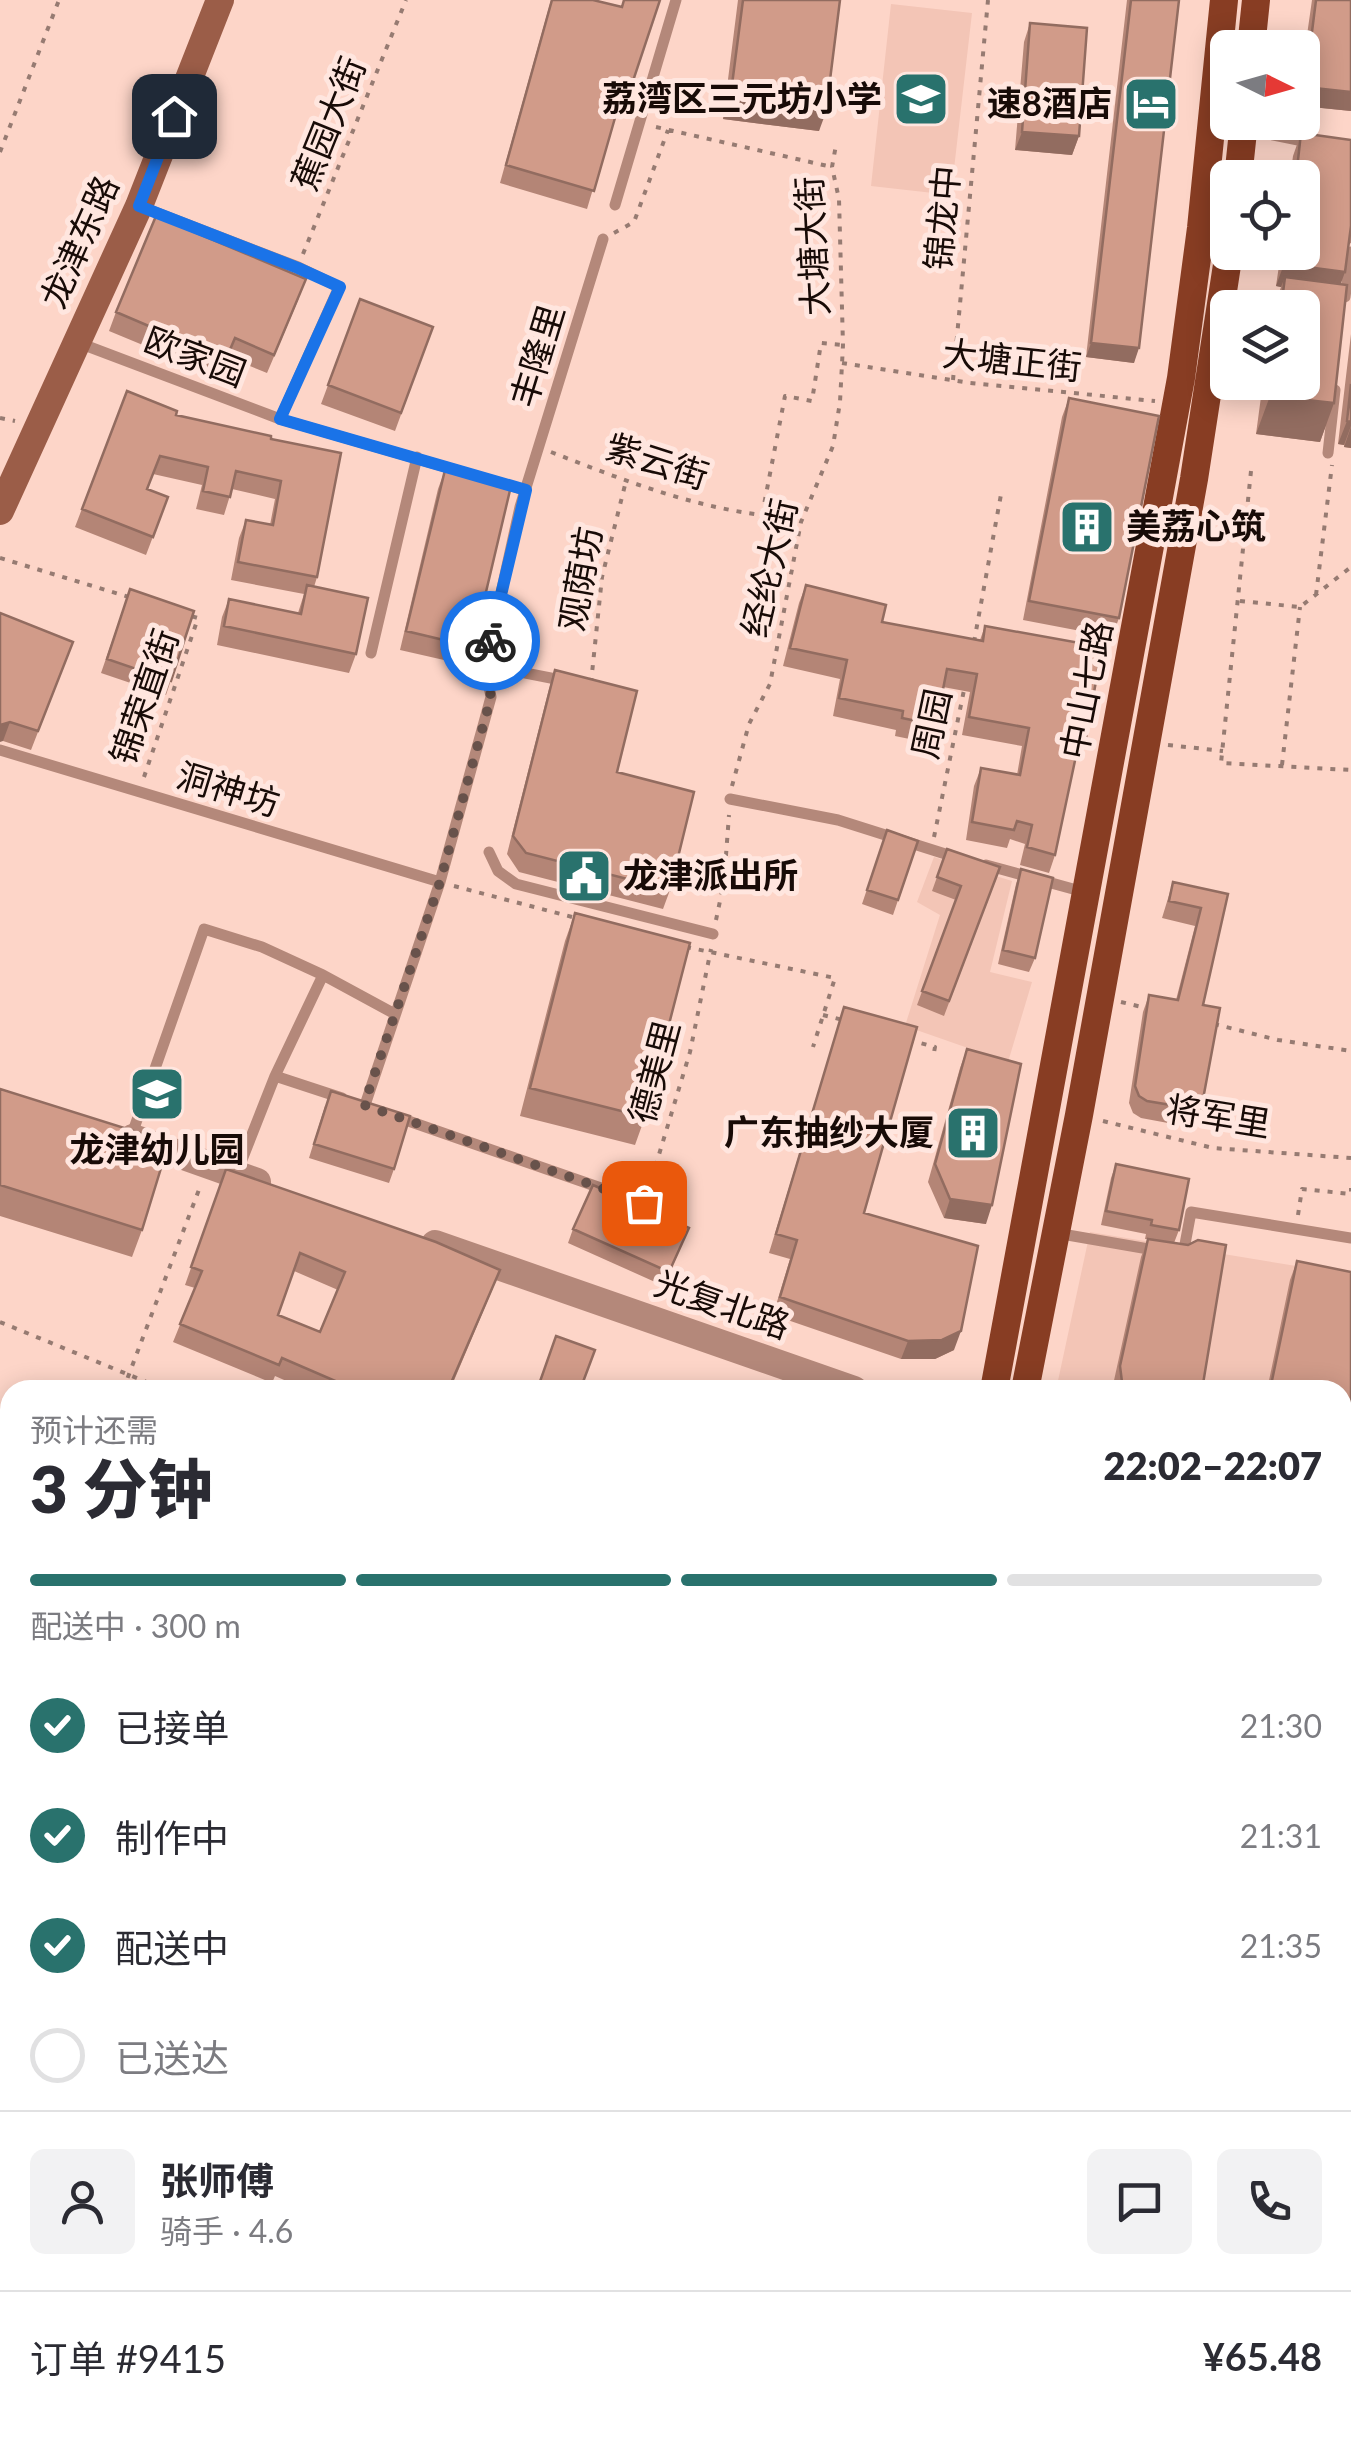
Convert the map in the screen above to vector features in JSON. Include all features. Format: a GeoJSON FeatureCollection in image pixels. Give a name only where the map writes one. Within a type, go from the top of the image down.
{"type":"FeatureCollection","features":[{"type":"Feature","properties":{"kind":"main road","name":"龙津东路"},"geometry":{"type":"LineString","coordinates":[[0,511],[139,206],[220,0]]}},
{"type":"Feature","properties":{"kind":"main road","name":"中山七路"},"geometry":{"type":"LineString","coordinates":[[996,1380],[1177,403],[1224,0]]}},
{"type":"Feature","properties":{"kind":"main road"},"geometry":{"type":"LineString","coordinates":[[1253,30],[1256,0]]}},
{"type":"Feature","properties":{"kind":"main road","name":"中山七路"},"geometry":{"type":"LineString","coordinates":[[1028,1380],[1210,380]]}},
{"type":"Feature","properties":{"kind":"street"},"geometry":{"type":"LineString","coordinates":[[121,1134],[291,1194]]}},
{"type":"Feature","properties":{"kind":"street","name":"光复北路"},"geometry":{"type":"LineString","coordinates":[[401,1232],[825,1380]]}},
{"type":"Feature","properties":{"kind":"lane"},"geometry":{"type":"LineString","coordinates":[[615,205],[676,0]]}},
{"type":"Feature","properties":{"kind":"lane"},"geometry":{"type":"LineString","coordinates":[[1306,140],[1332,146]]}},
{"type":"Feature","properties":{"kind":"lane"},"geometry":{"type":"LineString","coordinates":[[139,206],[340,287],[280,419]]}},
{"type":"Feature","properties":{"kind":"lane","name":"丰隆里"},"geometry":{"type":"LineString","coordinates":[[364,1105],[440,882],[491,697],[485,665],[526,490],[603,239]]}},
{"type":"Feature","properties":{"kind":"lane"},"geometry":{"type":"LineString","coordinates":[[1343,312],[1351,252]]}},
{"type":"Feature","properties":{"kind":"lane","name":"欧家园"},"geometry":{"type":"LineString","coordinates":[[77,342],[280,419],[526,490]]}},
{"type":"Feature","properties":{"kind":"lane"},"geometry":{"type":"LineString","coordinates":[[1330,459],[1337,369]]}},
{"type":"Feature","properties":{"kind":"lane"},"geometry":{"type":"LineString","coordinates":[[371,652],[417,456]]}},
{"type":"Feature","properties":{"kind":"lane"},"geometry":{"type":"LineString","coordinates":[[485,665],[590,685]]}},
{"type":"Feature","properties":{"kind":"lane","name":"洞神坊"},"geometry":{"type":"LineString","coordinates":[[0,750],[440,882]]}},
{"type":"Feature","properties":{"kind":"lane"},"geometry":{"type":"LineString","coordinates":[[730,799],[838,820],[932,851],[1087,892]]}},
{"type":"Feature","properties":{"kind":"lane"},"geometry":{"type":"LineString","coordinates":[[488,852],[498,871],[516,884],[713,934]]}},
{"type":"Feature","properties":{"kind":"lane"},"geometry":{"type":"LineString","coordinates":[[121,1134],[204,929],[262,947],[395,1014]]}},
{"type":"Feature","properties":{"kind":"lane"},"geometry":{"type":"LineString","coordinates":[[236,1175],[275,1076],[322,976]]}},
{"type":"Feature","properties":{"kind":"lane"},"geometry":{"type":"LineString","coordinates":[[275,1076],[644,1203]]}},
{"type":"Feature","properties":{"kind":"lane"},"geometry":{"type":"LineString","coordinates":[[1056,1234],[1183,1255],[1191,1212],[1351,1238]]}},
{"type":"Feature","properties":{"kind":"path"},"geometry":{"type":"LineString","coordinates":[[0,152],[59,0]]}},
{"type":"Feature","properties":{"kind":"path","name":"蕉园大街"},"geometry":{"type":"LineString","coordinates":[[298,268],[406,0]]}},
{"type":"Feature","properties":{"kind":"path","name":"锦龙中"},"geometry":{"type":"LineString","coordinates":[[953,380],[988,0]]}},
{"type":"Feature","properties":{"kind":"path"},"geometry":{"type":"LineString","coordinates":[[642,123],[832,167]]}},
{"type":"Feature","properties":{"kind":"path"},"geometry":{"type":"LineString","coordinates":[[603,239],[634,222],[668,130]]}},
{"type":"Feature","properties":{"kind":"path","name":"大塘大街"},"geometry":{"type":"LineString","coordinates":[[836,145],[832,167],[840,199],[843,345]]}},
{"type":"Feature","properties":{"kind":"path","name":"紫云街"},"geometry":{"type":"LineString","coordinates":[[538,447],[626,481],[728,511],[762,515],[786,396],[812,400],[821,343],[843,345]]}},
{"type":"Feature","properties":{"kind":"path","name":"经纶大街"},"geometry":{"type":"LineString","coordinates":[[713,934],[724,882],[734,770],[749,724],[770,684],[801,522],[833,446],[843,345]]}},
{"type":"Feature","properties":{"kind":"path","name":"大塘正街"},"geometry":{"type":"LineString","coordinates":[[842,363],[953,380],[1177,403]]}},
{"type":"Feature","properties":{"kind":"path"},"geometry":{"type":"LineString","coordinates":[[1316,595],[1330,459]]}},
{"type":"Feature","properties":{"kind":"path"},"geometry":{"type":"LineString","coordinates":[[1251,471],[1222,764],[1351,770]]}},
{"type":"Feature","properties":{"kind":"path","name":"观荫坊"},"geometry":{"type":"LineString","coordinates":[[590,685],[602,578],[626,481]]}},
{"type":"Feature","properties":{"kind":"path","name":"周园"},"geometry":{"type":"LineString","coordinates":[[974,646],[1002,489]]}},
{"type":"Feature","properties":{"kind":"path"},"geometry":{"type":"LineString","coordinates":[[0,558],[144,602]]}},
{"type":"Feature","properties":{"kind":"path"},"geometry":{"type":"LineString","coordinates":[[1240,601],[1300,607],[1351,567]]}},
{"type":"Feature","properties":{"kind":"path"},"geometry":{"type":"LineString","coordinates":[[1282,764],[1300,607]]}},
{"type":"Feature","properties":{"kind":"path","name":"锦荣直街"},"geometry":{"type":"LineString","coordinates":[[139,792],[198,618],[180,612]]}},
{"type":"Feature","properties":{"kind":"path","name":"周园"},"geometry":{"type":"LineString","coordinates":[[932,851],[966,684]]}},
{"type":"Feature","properties":{"kind":"path"},"geometry":{"type":"LineString","coordinates":[[1146,743],[1223,751]]}},
{"type":"Feature","properties":{"kind":"path"},"geometry":{"type":"LineString","coordinates":[[440,882],[575,918]]}},
{"type":"Feature","properties":{"kind":"path","name":"德美里"},"geometry":{"type":"LineString","coordinates":[[644,1203],[690,1052],[713,934]]}},
{"type":"Feature","properties":{"kind":"path"},"geometry":{"type":"LineString","coordinates":[[671,944],[835,978],[814,1047]]}},
{"type":"Feature","properties":{"kind":"path"},"geometry":{"type":"LineString","coordinates":[[1100,996],[1146,1008]]}},
{"type":"Feature","properties":{"kind":"path"},"geometry":{"type":"LineString","coordinates":[[823,1015],[842,1020]]}},
{"type":"Feature","properties":{"kind":"path"},"geometry":{"type":"LineString","coordinates":[[1214,1024],[1351,1052]]}},
{"type":"Feature","properties":{"kind":"path"},"geometry":{"type":"LineString","coordinates":[[900,1037],[935,1048],[933,1058]]}},
{"type":"Feature","properties":{"kind":"path","name":"将军里"},"geometry":{"type":"LineString","coordinates":[[1079,1115],[1212,1148],[1351,1158]]}},
{"type":"Feature","properties":{"kind":"path"},"geometry":{"type":"LineString","coordinates":[[125,1380],[209,1164]]}},
{"type":"Feature","properties":{"kind":"path"},"geometry":{"type":"LineString","coordinates":[[1296,1229],[1302,1189],[1351,1194],[1351,1188]]}},
{"type":"Feature","properties":{"kind":"path"},"geometry":{"type":"LineString","coordinates":[[0,1322],[140,1380]]}},
{"type":"Feature","properties":{"kind":"shaded area","name":"荔湾区三元坊小学"},"geometry":{"type":"Polygon","coordinates":[[[891,4],[972,13],[951,195],[871,186],[891,4]]]}},
{"type":"Feature","properties":{"kind":"shaded area"},"geometry":{"type":"Polygon","coordinates":[[[934,857],[1012,881],[990,972],[1032,982],[1008,1062],[905,1026],[940,915],[917,902],[934,857]]]}},
{"type":"Feature","properties":{"kind":"shaded area"},"geometry":{"type":"Polygon","coordinates":[[[1090,1232],[1351,1275],[1351,1380],[1058,1380],[1090,1232]]]}},
{"type":"Feature","properties":{"kind":"building"},"geometry":{"type":"Polygon","coordinates":[[[552,0],[593,0],[622,7],[624,0],[660,0],[627,99],[621,97],[594,191],[506,165],[552,0]]]}},
{"type":"Feature","properties":{"kind":"building"},"geometry":{"type":"Polygon","coordinates":[[[743,0],[840,0],[826,112],[730,100],[743,0]]]}},
{"type":"Feature","properties":{"kind":"building"},"geometry":{"type":"Polygon","coordinates":[[[1131,0],[1179,0],[1139,348],[1091,343],[1131,0]]]}},
{"type":"Feature","properties":{"kind":"building"},"geometry":{"type":"Polygon","coordinates":[[[1316,0],[1351,0],[1351,92],[1320,89],[1320,30],[1312,30],[1316,0]]]}},
{"type":"Feature","properties":{"kind":"building"},"geometry":{"type":"Polygon","coordinates":[[[1030,23],[1087,28],[1079,136],[1022,132],[1030,23]]]}},
{"type":"Feature","properties":{"kind":"building"},"geometry":{"type":"Polygon","coordinates":[[[1320,136],[1351,140],[1351,226],[1345,272],[1320,269],[1320,160],[1298,160],[1300,140],[1320,140],[1320,136]]]}},
{"type":"Feature","properties":{"kind":"building"},"geometry":{"type":"Polygon","coordinates":[[[156,216],[306,279],[274,355],[235,338],[226,359],[116,312],[156,216]]]}},
{"type":"Feature","properties":{"kind":"building"},"geometry":{"type":"Polygon","coordinates":[[[1285,277],[1347,285],[1334,403],[1307,400],[1320,400],[1320,290],[1283,290],[1285,277]]]}},
{"type":"Feature","properties":{"kind":"building"},"geometry":{"type":"Polygon","coordinates":[[[360,299],[433,327],[401,413],[328,385],[360,299]]]}},
{"type":"Feature","properties":{"kind":"building"},"geometry":{"type":"Polygon","coordinates":[[[1351,384],[1351,422],[1347,421],[1351,384]]]}},
{"type":"Feature","properties":{"kind":"building"},"geometry":{"type":"Polygon","coordinates":[[[127,391],[177,411],[176,415],[341,453],[317,577],[238,562],[246,520],[273,525],[281,481],[236,471],[230,497],[203,491],[208,467],[160,456],[147,489],[168,497],[153,537],[82,509],[127,391]]]}},
{"type":"Feature","properties":{"kind":"building","name":"美荔心筑"},"geometry":{"type":"Polygon","coordinates":[[[1069,398],[1159,416],[1119,618],[1029,601],[1069,398]]]}},
{"type":"Feature","properties":{"kind":"building"},"geometry":{"type":"Polygon","coordinates":[[[445,470],[511,486],[473,647],[406,631],[445,470]]]}},
{"type":"Feature","properties":{"kind":"building"},"geometry":{"type":"Polygon","coordinates":[[[307,585],[368,598],[356,654],[224,626],[229,599],[301,614],[307,585]]]}},
{"type":"Feature","properties":{"kind":"building"},"geometry":{"type":"Polygon","coordinates":[[[806,585],[886,605],[882,622],[983,641],[985,626],[1102,647],[1086,738],[1080,737],[1055,855],[1027,847],[1032,825],[1017,821],[1014,830],[972,822],[981,768],[1020,775],[1029,728],[969,717],[977,674],[947,669],[936,725],[902,718],[903,711],[839,698],[847,660],[790,648],[806,585]]]}},
{"type":"Feature","properties":{"kind":"building"},"geometry":{"type":"Polygon","coordinates":[[[130,589],[194,611],[171,681],[107,659],[130,589]]]}},
{"type":"Feature","properties":{"kind":"building"},"geometry":{"type":"Polygon","coordinates":[[[0,613],[73,642],[38,731],[10,722],[0,725],[0,613]]]}},
{"type":"Feature","properties":{"kind":"building"},"geometry":{"type":"Polygon","coordinates":[[[555,670],[637,691],[617,772],[694,792],[670,890],[526,853],[513,836],[555,670]]]}},
{"type":"Feature","properties":{"kind":"building"},"geometry":{"type":"Polygon","coordinates":[[[887,830],[918,841],[898,900],[867,890],[887,830]]]}},
{"type":"Feature","properties":{"kind":"building"},"geometry":{"type":"Polygon","coordinates":[[[947,849],[1000,867],[949,1001],[922,991],[961,886],[937,877],[947,849]]]}},
{"type":"Feature","properties":{"kind":"building"},"geometry":{"type":"Polygon","coordinates":[[[1021,869],[1053,878],[1035,958],[1003,950],[1021,869]]]}},
{"type":"Feature","properties":{"kind":"building"},"geometry":{"type":"Polygon","coordinates":[[[1173,882],[1228,894],[1203,1005],[1220,1008],[1201,1110],[1147,1101],[1139,1096],[1135,1086],[1149,995],[1178,1000],[1201,908],[1169,901],[1173,882]]]}},
{"type":"Feature","properties":{"kind":"building"},"geometry":{"type":"Polygon","coordinates":[[[575,913],[690,943],[645,1117],[530,1088],[575,913]]]}},
{"type":"Feature","properties":{"kind":"building"},"geometry":{"type":"Polygon","coordinates":[[[844,1007],[917,1027],[864,1213],[978,1246],[961,1331],[942,1340],[908,1341],[780,1297],[797,1240],[776,1234],[844,1007]]]}},
{"type":"Feature","properties":{"kind":"building","name":"广东抽纱大厦"},"geometry":{"type":"Polygon","coordinates":[[[967,1049],[1021,1064],[992,1205],[950,1199],[935,1164],[967,1049]]]}},
{"type":"Feature","properties":{"kind":"building"},"geometry":{"type":"Polygon","coordinates":[[[0,1089],[169,1142],[142,1230],[0,1185],[0,1089]]]}},
{"type":"Feature","properties":{"kind":"building"},"geometry":{"type":"Polygon","coordinates":[[[331,1091],[410,1116],[394,1169],[314,1144],[331,1091]]]}},
{"type":"Feature","properties":{"kind":"building"},"geometry":{"type":"Polygon","coordinates":[[[1116,1164],[1189,1179],[1179,1230],[1106,1211],[1116,1164]]]}},
{"type":"Feature","properties":{"kind":"building"},"geometry":{"type":"Polygon","coordinates":[[[226,1169],[436,1242],[500,1270],[452,1380],[333,1380],[282,1358],[279,1365],[180,1324],[202,1271],[191,1267],[226,1169]],[[300,1253],[278,1315],[320,1332],[345,1272],[300,1253]]]}},
{"type":"Feature","properties":{"kind":"building"},"geometry":{"type":"Polygon","coordinates":[[[593,1185],[689,1228],[669,1272],[573,1229],[593,1185]]]}},
{"type":"Feature","properties":{"kind":"building"},"geometry":{"type":"Polygon","coordinates":[[[1148,1239],[1226,1245],[1204,1380],[1122,1380],[1120,1366],[1148,1239]]]}},
{"type":"Feature","properties":{"kind":"building"},"geometry":{"type":"Polygon","coordinates":[[[1297,1261],[1351,1272],[1351,1380],[1272,1380],[1297,1261]]]}},
{"type":"Feature","properties":{"kind":"building"},"geometry":{"type":"Polygon","coordinates":[[[556,1336],[595,1350],[584,1380],[541,1380],[556,1336]]]}},
{"type":"Feature","properties":{"kind":"way so far"},"geometry":{"type":"LineString","coordinates":[[490,641],[485,665],[491,697],[440,882],[364,1105],[644,1203]]}},
{"type":"Feature","properties":{"kind":"place","name":"荔湾区三元坊小学"},"geometry":{"type":"Point","coordinates":[921,99]}},
{"type":"Feature","properties":{"kind":"place","name":"速8酒店"},"geometry":{"type":"Point","coordinates":[1151,104]}},
{"type":"Feature","properties":{"kind":"place","name":"美荔心筑"},"geometry":{"type":"Point","coordinates":[1087,527]}},
{"type":"Feature","properties":{"kind":"place","name":"龙津派出所"},"geometry":{"type":"Point","coordinates":[584,876]}},
{"type":"Feature","properties":{"kind":"place","name":"龙津幼儿园"},"geometry":{"type":"Point","coordinates":[157,1094]}},
{"type":"Feature","properties":{"kind":"place","name":"广东抽纱大厦"},"geometry":{"type":"Point","coordinates":[973,1133]}},
{"type":"Feature","properties":{"kind":"route"},"geometry":{"type":"LineString","coordinates":[[174,116],[139,206],[340,287],[280,419],[526,490],[490,641]]}}]}
